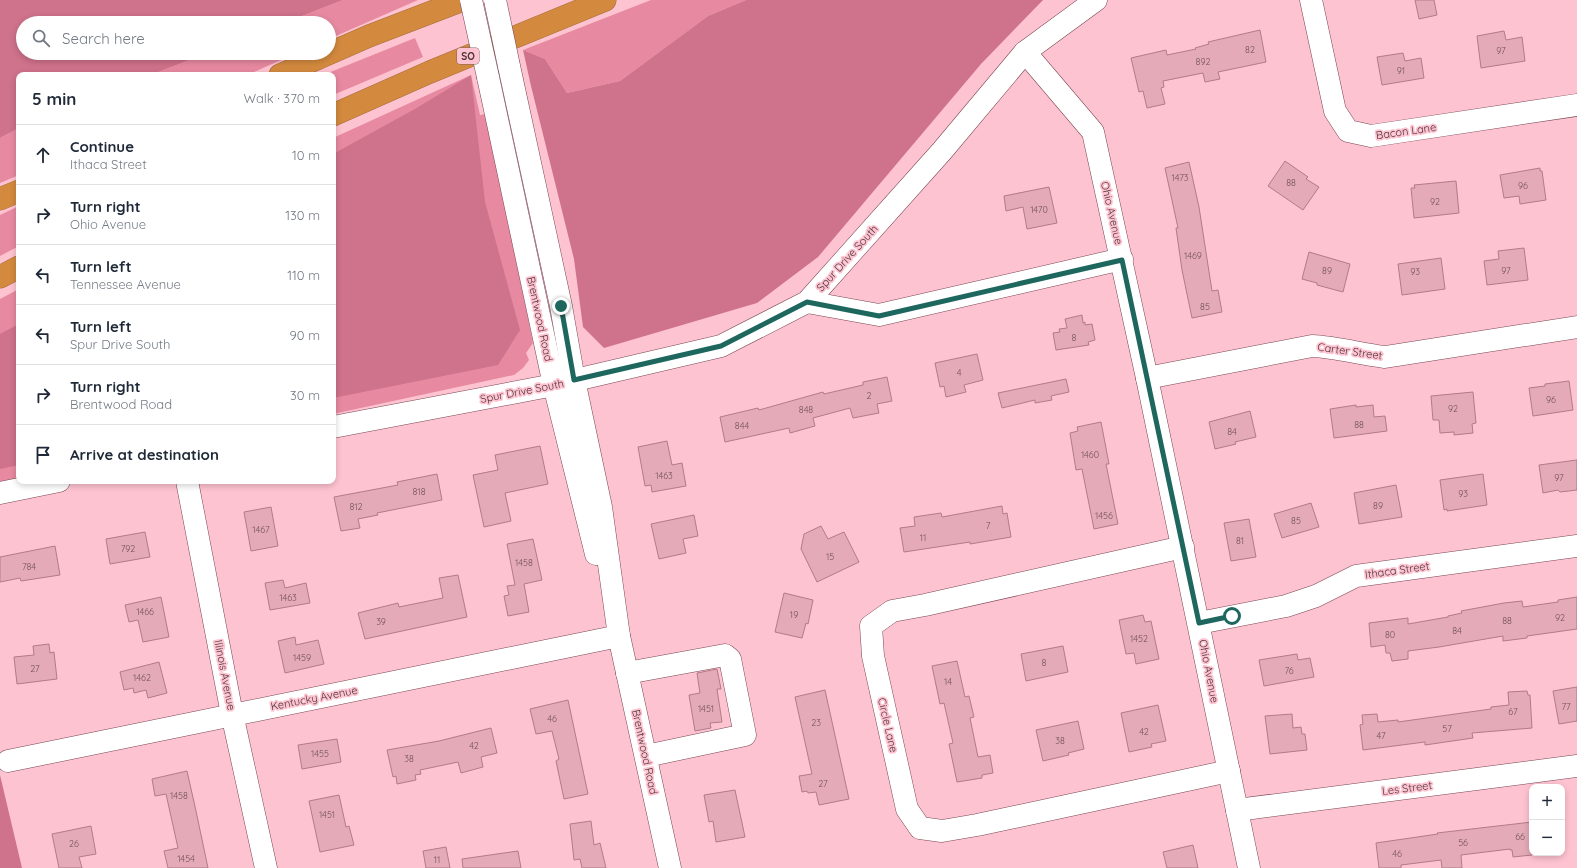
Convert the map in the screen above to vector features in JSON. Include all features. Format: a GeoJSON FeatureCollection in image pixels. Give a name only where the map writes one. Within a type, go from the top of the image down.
{"type":"FeatureCollection","features":[{"type":"Feature","properties":{"kind":"highway"},"geometry":{"type":"LineString","coordinates":[[336,50],[369,36],[463,0]]}},
{"type":"Feature","properties":{"kind":"highway","name":"SO"},"geometry":{"type":"LineString","coordinates":[[336,114],[452,63],[605,0]]}},
{"type":"Feature","properties":{"kind":"highway"},"geometry":{"type":"LineString","coordinates":[[287,72],[314,60]]}},
{"type":"Feature","properties":{"kind":"highway"},"geometry":{"type":"LineString","coordinates":[[0,199],[16,192]]}},
{"type":"Feature","properties":{"kind":"highway"},"geometry":{"type":"LineString","coordinates":[[0,277],[16,269]]}},
{"type":"Feature","properties":{"kind":"street","name":"Brentwood Road"},"geometry":{"type":"LineString","coordinates":[[472,0],[488,77],[564,382],[591,538],[620,636],[670,868]]}},
{"type":"Feature","properties":{"kind":"street","name":"Brentwood Road"},"geometry":{"type":"LineString","coordinates":[[495,0],[561,306],[564,382]]}},
{"type":"Feature","properties":{"kind":"street","name":"Spur Drive South"},"geometry":{"type":"LineString","coordinates":[[336,426],[564,382],[721,346],[807,302],[942,151],[1025,52],[1096,0]]}},
{"type":"Feature","properties":{"kind":"street","name":"Bacon Lane"},"geometry":{"type":"LineString","coordinates":[[1310,0],[1335,112],[1348,131],[1371,136],[1577,105]]}},
{"type":"Feature","properties":{"kind":"street","name":"Ohio Avenue"},"geometry":{"type":"LineString","coordinates":[[1025,52],[1093,132],[1148,378],[1250,868]]}},
{"type":"Feature","properties":{"kind":"street"},"geometry":{"type":"LineString","coordinates":[[807,302],[879,316],[1122,260]]}},
{"type":"Feature","properties":{"kind":"street","name":"Carter Street"},"geometry":{"type":"LineString","coordinates":[[1148,378],[1312,346],[1333,347],[1384,357],[1577,326]]}},
{"type":"Feature","properties":{"kind":"street"},"geometry":{"type":"LineString","coordinates":[[0,493],[44,484]]}},
{"type":"Feature","properties":{"kind":"street","name":"Illinois Avenue"},"geometry":{"type":"LineString","coordinates":[[188,484],[232,714],[266,868]]}},
{"type":"Feature","properties":{"kind":"street","name":"Ithaca Street"},"geometry":{"type":"LineString","coordinates":[[1199,623],[1286,606],[1316,596],[1356,576],[1577,546]]}},
{"type":"Feature","properties":{"kind":"street","name":"Circle Lane"},"geometry":{"type":"LineString","coordinates":[[1183,547],[925,605],[892,610],[871,626],[873,656],[907,809],[920,828],[942,831],[977,825],[1229,771]]}},
{"type":"Feature","properties":{"kind":"street","name":"Kentucky Avenue"},"geometry":{"type":"LineString","coordinates":[[8,761],[232,714],[620,636]]}},
{"type":"Feature","properties":{"kind":"street"},"geometry":{"type":"LineString","coordinates":[[627,673],[725,655],[730,659],[745,735],[646,756]]}},
{"type":"Feature","properties":{"kind":"street","name":"Les Street"},"geometry":{"type":"LineString","coordinates":[[1237,810],[1577,766]]}},
{"type":"Feature","properties":{"kind":"shaded area"},"geometry":{"type":"Polygon","coordinates":[[[0,0],[343,0],[302,16],[16,16],[16,60],[189,60],[159,72],[16,72],[16,130],[0,138],[0,0]]]}},
{"type":"Feature","properties":{"kind":"shaded area"},"geometry":{"type":"Polygon","coordinates":[[[343,0],[418,0],[336,36],[336,16],[302,16],[343,0]]]}},
{"type":"Feature","properties":{"kind":"shaded area"},"geometry":{"type":"Polygon","coordinates":[[[651,0],[746,0],[708,16],[620,81],[567,93],[545,59],[523,50],[651,0]]]}},
{"type":"Feature","properties":{"kind":"shaded area"},"geometry":{"type":"Polygon","coordinates":[[[746,0],[1043,0],[981,64],[818,257],[757,303],[604,348],[583,327],[574,259],[523,50],[545,59],[567,93],[620,81],[708,16],[746,0]]]}},
{"type":"Feature","properties":{"kind":"shaded area"},"geometry":{"type":"Polygon","coordinates":[[[415,38],[423,57],[336,94],[336,72],[330,72],[415,38]]]}},
{"type":"Feature","properties":{"kind":"shaded area"},"geometry":{"type":"Polygon","coordinates":[[[189,60],[281,60],[254,72],[159,72],[189,60]]]}},
{"type":"Feature","properties":{"kind":"shaded area"},"geometry":{"type":"Polygon","coordinates":[[[471,75],[480,115],[486,114],[533,343],[526,353],[529,360],[523,368],[514,375],[336,413],[336,137],[471,75]]]}},
{"type":"Feature","properties":{"kind":"shaded area"},"geometry":{"type":"Polygon","coordinates":[[[471,75],[485,202],[520,330],[498,365],[336,397],[336,152],[415,109],[471,75]]]}},
{"type":"Feature","properties":{"kind":"shaded area"},"geometry":{"type":"Polygon","coordinates":[[[16,130],[16,176],[0,183],[0,138],[16,130]]]}},
{"type":"Feature","properties":{"kind":"shaded area"},"geometry":{"type":"Polygon","coordinates":[[[16,207],[16,248],[0,256],[0,215],[16,207]]]}},
{"type":"Feature","properties":{"kind":"shaded area"},"geometry":{"type":"Polygon","coordinates":[[[16,291],[16,481],[0,484],[0,299],[16,291]]]}},
{"type":"Feature","properties":{"kind":"shaded area"},"geometry":{"type":"Polygon","coordinates":[[[16,326],[16,466],[0,469],[0,334],[16,326]]]}},
{"type":"Feature","properties":{"kind":"shaded area"},"geometry":{"type":"Polygon","coordinates":[[[0,775],[22,868],[0,868],[0,775]]]}},
{"type":"Feature","properties":{"kind":"building"},"geometry":{"type":"Polygon","coordinates":[[[1415,0],[1434,0],[1437,15],[1419,19],[1415,0]]]}},
{"type":"Feature","properties":{"kind":"building"},"geometry":{"type":"Polygon","coordinates":[[[1260,30],[1266,62],[1218,72],[1220,79],[1205,82],[1203,73],[1163,81],[1164,87],[1161,88],[1165,104],[1147,108],[1143,91],[1139,92],[1131,58],[1166,50],[1167,55],[1196,49],[1195,48],[1209,44],[1208,42],[1260,30]]]}},
{"type":"Feature","properties":{"kind":"building"},"geometry":{"type":"Polygon","coordinates":[[[1504,31],[1506,40],[1522,37],[1525,61],[1481,68],[1477,36],[1504,31]]]}},
{"type":"Feature","properties":{"kind":"building"},"geometry":{"type":"Polygon","coordinates":[[[1403,53],[1405,61],[1421,58],[1424,78],[1382,85],[1377,57],[1403,53]]]}},
{"type":"Feature","properties":{"kind":"building"},"geometry":{"type":"Polygon","coordinates":[[[1285,161],[1308,177],[1306,179],[1319,187],[1303,210],[1268,186],[1285,161]]]}},
{"type":"Feature","properties":{"kind":"building"},"geometry":{"type":"Polygon","coordinates":[[[1189,162],[1199,207],[1212,291],[1218,290],[1222,312],[1192,318],[1182,270],[1176,228],[1178,228],[1165,168],[1189,162]]]}},
{"type":"Feature","properties":{"kind":"building"},"geometry":{"type":"Polygon","coordinates":[[[1540,168],[1540,171],[1542,171],[1546,200],[1520,204],[1519,196],[1504,198],[1500,175],[1540,168]]]}},
{"type":"Feature","properties":{"kind":"building"},"geometry":{"type":"Polygon","coordinates":[[[1456,181],[1459,213],[1414,218],[1411,188],[1415,188],[1414,185],[1456,181]]]}},
{"type":"Feature","properties":{"kind":"building"},"geometry":{"type":"Polygon","coordinates":[[[1049,187],[1057,223],[1027,229],[1023,207],[1006,211],[1004,196],[1049,187]]]}},
{"type":"Feature","properties":{"kind":"building"},"geometry":{"type":"Polygon","coordinates":[[[1524,248],[1528,280],[1487,285],[1484,261],[1499,259],[1498,251],[1524,248]]]}},
{"type":"Feature","properties":{"kind":"building"},"geometry":{"type":"Polygon","coordinates":[[[1309,252],[1350,264],[1343,292],[1302,279],[1309,252]]]}},
{"type":"Feature","properties":{"kind":"building"},"geometry":{"type":"Polygon","coordinates":[[[1441,258],[1445,289],[1402,295],[1398,264],[1441,258]]]}},
{"type":"Feature","properties":{"kind":"building"},"geometry":{"type":"Polygon","coordinates":[[[1082,315],[1083,323],[1085,322],[1085,325],[1092,324],[1095,340],[1088,342],[1089,345],[1056,350],[1053,333],[1060,332],[1059,329],[1067,328],[1065,319],[1082,315]]]}},
{"type":"Feature","properties":{"kind":"building"},"geometry":{"type":"Polygon","coordinates":[[[977,354],[983,380],[964,385],[966,392],[946,397],[944,386],[940,387],[935,363],[977,354]]]}},
{"type":"Feature","properties":{"kind":"building"},"geometry":{"type":"Polygon","coordinates":[[[887,377],[892,401],[877,404],[879,413],[853,418],[850,408],[813,418],[815,426],[790,433],[789,428],[725,442],[720,417],[758,408],[759,410],[823,392],[824,394],[863,385],[863,382],[887,377]]]}},
{"type":"Feature","properties":{"kind":"building"},"geometry":{"type":"Polygon","coordinates":[[[1066,379],[1069,392],[1051,396],[1052,400],[1035,403],[1035,400],[1002,408],[998,393],[1066,379]]]}},
{"type":"Feature","properties":{"kind":"building"},"geometry":{"type":"Polygon","coordinates":[[[1569,381],[1573,410],[1533,416],[1529,388],[1569,381]]]}},
{"type":"Feature","properties":{"kind":"building"},"geometry":{"type":"Polygon","coordinates":[[[1473,392],[1476,423],[1472,424],[1473,433],[1454,435],[1454,432],[1440,433],[1439,420],[1433,420],[1431,396],[1473,392]]]}},
{"type":"Feature","properties":{"kind":"building"},"geometry":{"type":"Polygon","coordinates":[[[1356,405],[1356,407],[1373,405],[1374,417],[1385,416],[1387,431],[1334,438],[1330,409],[1356,405]]]}},
{"type":"Feature","properties":{"kind":"building"},"geometry":{"type":"Polygon","coordinates":[[[1250,411],[1256,437],[1215,449],[1209,422],[1250,411]]]}},
{"type":"Feature","properties":{"kind":"building"},"geometry":{"type":"Polygon","coordinates":[[[1101,422],[1109,464],[1106,464],[1118,524],[1094,529],[1082,469],[1076,470],[1070,433],[1078,431],[1077,427],[1101,422]]]}},
{"type":"Feature","properties":{"kind":"building"},"geometry":{"type":"Polygon","coordinates":[[[667,441],[672,465],[682,463],[686,486],[652,492],[651,485],[645,486],[638,447],[667,441]]]}},
{"type":"Feature","properties":{"kind":"building"},"geometry":{"type":"Polygon","coordinates":[[[540,446],[548,484],[505,493],[511,521],[484,527],[473,475],[498,470],[495,455],[540,446]]]}},
{"type":"Feature","properties":{"kind":"building"},"geometry":{"type":"Polygon","coordinates":[[[1577,460],[1577,490],[1560,492],[1558,490],[1543,493],[1539,465],[1577,460]]]}},
{"type":"Feature","properties":{"kind":"building"},"geometry":{"type":"Polygon","coordinates":[[[437,474],[442,500],[377,513],[378,515],[358,519],[360,528],[341,531],[334,497],[398,485],[397,482],[437,474]]]}},
{"type":"Feature","properties":{"kind":"building"},"geometry":{"type":"Polygon","coordinates":[[[1483,474],[1487,505],[1447,511],[1447,509],[1444,510],[1440,480],[1483,474]]]}},
{"type":"Feature","properties":{"kind":"building"},"geometry":{"type":"Polygon","coordinates":[[[1396,485],[1402,517],[1359,524],[1354,493],[1396,485]]]}},
{"type":"Feature","properties":{"kind":"building"},"geometry":{"type":"Polygon","coordinates":[[[1311,503],[1319,527],[1282,538],[1274,514],[1311,503]]]}},
{"type":"Feature","properties":{"kind":"building"},"geometry":{"type":"Polygon","coordinates":[[[1002,506],[1003,514],[1007,513],[1011,537],[970,544],[970,542],[904,552],[900,528],[915,526],[914,517],[941,513],[942,517],[1002,506]]]}},
{"type":"Feature","properties":{"kind":"building"},"geometry":{"type":"Polygon","coordinates":[[[271,507],[278,546],[251,551],[244,512],[271,507]]]}},
{"type":"Feature","properties":{"kind":"building"},"geometry":{"type":"Polygon","coordinates":[[[694,515],[698,536],[683,539],[686,553],[659,559],[651,524],[694,515]]]}},
{"type":"Feature","properties":{"kind":"building"},"geometry":{"type":"Polygon","coordinates":[[[1249,519],[1256,557],[1231,561],[1224,523],[1249,519]]]}},
{"type":"Feature","properties":{"kind":"building"},"geometry":{"type":"Polygon","coordinates":[[[821,526],[828,539],[844,532],[859,562],[817,582],[801,549],[804,534],[821,526]]]}},
{"type":"Feature","properties":{"kind":"building"},"geometry":{"type":"Polygon","coordinates":[[[145,532],[150,557],[110,564],[106,539],[145,532]]]}},
{"type":"Feature","properties":{"kind":"building"},"geometry":{"type":"Polygon","coordinates":[[[533,539],[542,580],[524,584],[529,612],[508,616],[504,596],[509,595],[507,586],[515,585],[507,544],[533,539]]]}},
{"type":"Feature","properties":{"kind":"building"},"geometry":{"type":"Polygon","coordinates":[[[55,546],[60,575],[21,581],[20,578],[0,582],[0,557],[55,546]]]}},
{"type":"Feature","properties":{"kind":"building"},"geometry":{"type":"Polygon","coordinates":[[[458,575],[467,617],[365,639],[358,613],[398,603],[399,607],[443,598],[439,578],[458,575]]]}},
{"type":"Feature","properties":{"kind":"building"},"geometry":{"type":"Polygon","coordinates":[[[283,580],[285,588],[306,583],[310,603],[270,610],[265,583],[283,580]]]}},
{"type":"Feature","properties":{"kind":"building"},"geometry":{"type":"Polygon","coordinates":[[[784,593],[813,600],[808,624],[806,623],[802,638],[775,632],[784,593]]]}},
{"type":"Feature","properties":{"kind":"building"},"geometry":{"type":"Polygon","coordinates":[[[161,597],[169,637],[143,642],[138,620],[129,622],[125,605],[161,597]]]}},
{"type":"Feature","properties":{"kind":"building"},"geometry":{"type":"Polygon","coordinates":[[[1577,597],[1577,629],[1503,641],[1503,636],[1408,651],[1408,659],[1392,661],[1390,653],[1386,653],[1385,645],[1371,647],[1369,623],[1408,618],[1408,624],[1448,617],[1462,613],[1461,611],[1504,603],[1522,601],[1523,607],[1558,602],[1558,600],[1577,597]]]}},
{"type":"Feature","properties":{"kind":"building"},"geometry":{"type":"Polygon","coordinates":[[[1143,615],[1145,622],[1151,621],[1159,659],[1136,664],[1134,653],[1126,654],[1119,620],[1143,615]]]}},
{"type":"Feature","properties":{"kind":"building"},"geometry":{"type":"Polygon","coordinates":[[[295,637],[296,645],[318,640],[324,664],[285,673],[278,641],[295,637]]]}},
{"type":"Feature","properties":{"kind":"building"},"geometry":{"type":"Polygon","coordinates":[[[49,644],[50,653],[54,652],[57,679],[17,684],[14,657],[34,655],[33,646],[49,644]]]}},
{"type":"Feature","properties":{"kind":"building"},"geometry":{"type":"Polygon","coordinates":[[[1063,646],[1068,672],[1026,681],[1021,654],[1063,646]]]}},
{"type":"Feature","properties":{"kind":"building"},"geometry":{"type":"Polygon","coordinates":[[[1297,654],[1298,660],[1310,658],[1314,677],[1264,686],[1259,660],[1297,654]]]}},
{"type":"Feature","properties":{"kind":"building"},"geometry":{"type":"Polygon","coordinates":[[[957,661],[965,697],[969,696],[974,717],[970,718],[978,757],[990,755],[993,773],[982,775],[982,778],[957,782],[949,744],[953,743],[944,703],[940,704],[932,666],[957,661]]]}},
{"type":"Feature","properties":{"kind":"building"},"geometry":{"type":"Polygon","coordinates":[[[159,662],[167,693],[148,698],[146,690],[134,693],[133,688],[124,690],[120,672],[159,662]]]}},
{"type":"Feature","properties":{"kind":"building"},"geometry":{"type":"Polygon","coordinates":[[[717,669],[721,689],[717,689],[722,722],[710,723],[711,728],[695,731],[689,695],[700,693],[697,673],[717,669]]]}},
{"type":"Feature","properties":{"kind":"building"},"geometry":{"type":"Polygon","coordinates":[[[1577,687],[1577,721],[1559,724],[1553,691],[1577,687]]]}},
{"type":"Feature","properties":{"kind":"building"},"geometry":{"type":"Polygon","coordinates":[[[825,690],[849,799],[819,805],[816,792],[802,792],[799,776],[812,774],[795,697],[825,690]]]}},
{"type":"Feature","properties":{"kind":"building"},"geometry":{"type":"Polygon","coordinates":[[[1527,691],[1528,695],[1530,695],[1532,728],[1472,733],[1473,738],[1425,745],[1425,742],[1363,750],[1360,725],[1363,724],[1362,715],[1377,714],[1378,722],[1398,720],[1398,722],[1491,709],[1491,707],[1509,705],[1508,692],[1527,691]]]}},
{"type":"Feature","properties":{"kind":"building"},"geometry":{"type":"Polygon","coordinates":[[[568,700],[588,794],[564,799],[556,761],[559,759],[552,731],[536,734],[530,709],[568,700]]]}},
{"type":"Feature","properties":{"kind":"building"},"geometry":{"type":"Polygon","coordinates":[[[1158,705],[1166,741],[1151,744],[1152,747],[1129,752],[1121,713],[1158,705]]]}},
{"type":"Feature","properties":{"kind":"building"},"geometry":{"type":"Polygon","coordinates":[[[1292,714],[1293,728],[1301,727],[1302,734],[1305,734],[1307,750],[1270,754],[1265,716],[1292,714]]]}},
{"type":"Feature","properties":{"kind":"building"},"geometry":{"type":"Polygon","coordinates":[[[1078,721],[1084,749],[1068,753],[1069,755],[1043,761],[1036,730],[1078,721]]]}},
{"type":"Feature","properties":{"kind":"building"},"geometry":{"type":"Polygon","coordinates":[[[491,728],[497,753],[481,757],[483,767],[461,773],[458,762],[420,770],[421,774],[415,775],[416,780],[397,784],[396,776],[393,777],[387,750],[439,741],[491,728]]]}},
{"type":"Feature","properties":{"kind":"building"},"geometry":{"type":"Polygon","coordinates":[[[337,739],[341,762],[302,769],[298,745],[337,739]]]}},
{"type":"Feature","properties":{"kind":"building"},"geometry":{"type":"Polygon","coordinates":[[[187,771],[208,868],[168,868],[164,851],[178,848],[166,794],[155,796],[152,779],[187,771]]]}},
{"type":"Feature","properties":{"kind":"building"},"geometry":{"type":"Polygon","coordinates":[[[735,790],[745,837],[716,842],[713,821],[709,822],[704,795],[735,790]]]}},
{"type":"Feature","properties":{"kind":"building"},"geometry":{"type":"Polygon","coordinates":[[[339,795],[346,827],[349,826],[354,845],[320,852],[309,801],[339,795]]]}},
{"type":"Feature","properties":{"kind":"building"},"geometry":{"type":"Polygon","coordinates":[[[591,821],[594,845],[600,843],[606,868],[582,868],[580,859],[574,860],[570,824],[591,821]]]}},
{"type":"Feature","properties":{"kind":"building"},"geometry":{"type":"Polygon","coordinates":[[[1529,822],[1529,855],[1513,857],[1512,850],[1510,849],[1461,855],[1462,868],[1442,868],[1441,860],[1401,865],[1401,868],[1379,868],[1376,843],[1438,834],[1437,833],[1529,822]]]}},
{"type":"Feature","properties":{"kind":"building"},"geometry":{"type":"Polygon","coordinates":[[[91,826],[96,854],[79,857],[82,868],[59,868],[52,834],[91,826]]]}},
{"type":"Feature","properties":{"kind":"building"},"geometry":{"type":"Polygon","coordinates":[[[1193,845],[1198,868],[1167,868],[1163,852],[1193,845]]]}},
{"type":"Feature","properties":{"kind":"building"},"geometry":{"type":"Polygon","coordinates":[[[446,847],[450,868],[426,868],[423,851],[446,847]]]}},
{"type":"Feature","properties":{"kind":"building"},"geometry":{"type":"Polygon","coordinates":[[[518,851],[521,868],[463,868],[462,859],[518,851]]]}},
{"type":"Feature","properties":{"kind":"route"},"geometry":{"type":"LineString","coordinates":[[561,306],[574,380],[721,346],[807,302],[879,316],[1122,260],[1199,623],[1232,616]]}}]}
